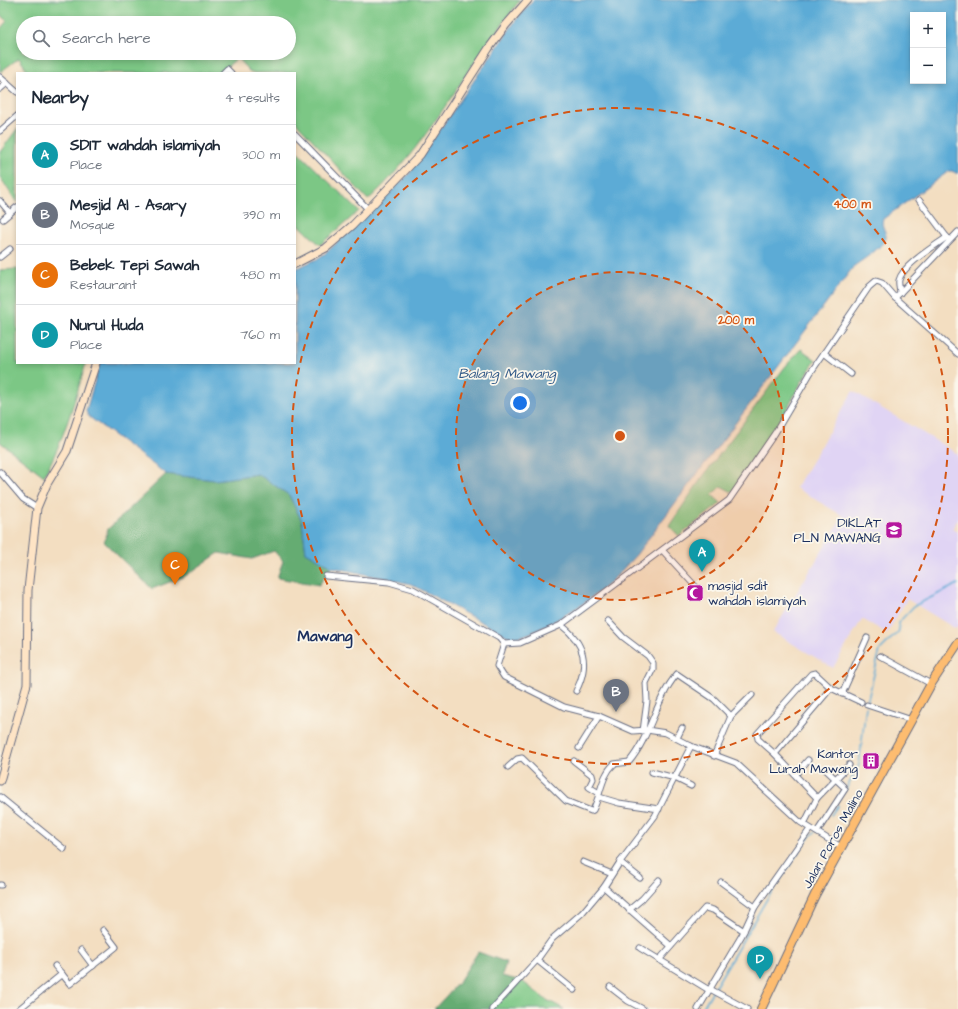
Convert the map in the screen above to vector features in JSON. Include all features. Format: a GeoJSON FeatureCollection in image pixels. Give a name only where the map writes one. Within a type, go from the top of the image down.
{"type":"FeatureCollection","features":[{"type":"Feature","properties":{"kind":"main road","name":"Jalan Poros Malino"},"geometry":{"type":"LineString","coordinates":[[760,1009],[798,928],[841,847],[931,684],[957,646]]}},
{"type":"Feature","properties":{"kind":"street"},"geometry":{"type":"LineString","coordinates":[[296,263],[326,248],[368,210],[420,155],[489,48],[506,25],[528,0]]}},
{"type":"Feature","properties":{"kind":"street"},"geometry":{"type":"LineString","coordinates":[[0,77],[16,91]]}},
{"type":"Feature","properties":{"kind":"street"},"geometry":{"type":"LineString","coordinates":[[0,89],[7,83]]}},
{"type":"Feature","properties":{"kind":"street"},"geometry":{"type":"LineString","coordinates":[[0,131],[16,117]]}},
{"type":"Feature","properties":{"kind":"street"},"geometry":{"type":"LineString","coordinates":[[296,135],[368,210]]}},
{"type":"Feature","properties":{"kind":"street"},"geometry":{"type":"LineString","coordinates":[[0,201],[10,213]]}},
{"type":"Feature","properties":{"kind":"street"},"geometry":{"type":"LineString","coordinates":[[920,202],[948,239]]}},
{"type":"Feature","properties":{"kind":"street"},"geometry":{"type":"LineString","coordinates":[[3,219],[16,207]]}},
{"type":"Feature","properties":{"kind":"street"},"geometry":{"type":"LineString","coordinates":[[900,293],[899,278],[921,254],[958,232]]}},
{"type":"Feature","properties":{"kind":"street"},"geometry":{"type":"LineString","coordinates":[[895,298],[948,239]]}},
{"type":"Feature","properties":{"kind":"street"},"geometry":{"type":"LineString","coordinates":[[0,257],[10,249]]}},
{"type":"Feature","properties":{"kind":"street"},"geometry":{"type":"LineString","coordinates":[[504,644],[520,643],[561,625],[663,551],[729,500],[775,433],[853,308],[876,281],[880,282],[895,298],[958,354]]}},
{"type":"Feature","properties":{"kind":"street"},"geometry":{"type":"LineString","coordinates":[[824,353],[851,374]]}},
{"type":"Feature","properties":{"kind":"street"},"geometry":{"type":"LineString","coordinates":[[0,781],[26,689],[28,590],[37,508],[47,484],[67,451],[96,364]]}},
{"type":"Feature","properties":{"kind":"street"},"geometry":{"type":"LineString","coordinates":[[1,476],[24,499],[37,508]]}},
{"type":"Feature","properties":{"kind":"street"},"geometry":{"type":"LineString","coordinates":[[663,551],[696,588]]}},
{"type":"Feature","properties":{"kind":"street"},"geometry":{"type":"LineString","coordinates":[[326,576],[389,582],[413,589],[499,638],[504,644]]}},
{"type":"Feature","properties":{"kind":"street"},"geometry":{"type":"LineString","coordinates":[[608,621],[623,637],[648,656],[653,663],[653,669],[646,683],[647,700],[645,731]]}},
{"type":"Feature","properties":{"kind":"street"},"geometry":{"type":"LineString","coordinates":[[561,625],[571,633],[583,653],[583,670],[576,691]]}},
{"type":"Feature","properties":{"kind":"street"},"geometry":{"type":"LineString","coordinates":[[842,694],[867,638]]}},
{"type":"Feature","properties":{"kind":"street"},"geometry":{"type":"LineString","coordinates":[[504,644],[497,666],[504,677],[564,707],[599,716],[628,730],[666,733],[714,756],[736,763],[804,824],[841,847]]}},
{"type":"Feature","properties":{"kind":"street"},"geometry":{"type":"LineString","coordinates":[[880,656],[931,684]]}},
{"type":"Feature","properties":{"kind":"street"},"geometry":{"type":"LineString","coordinates":[[508,767],[518,759],[522,758],[561,798],[573,805],[591,811],[593,810],[599,795],[603,781],[612,766],[629,762],[640,747],[645,731],[665,692],[677,674],[714,699],[731,716]]}},
{"type":"Feature","properties":{"kind":"street"},"geometry":{"type":"LineString","coordinates":[[816,798],[796,774],[757,738],[760,730],[811,674],[817,675],[831,688],[861,702]]}},
{"type":"Feature","properties":{"kind":"street"},"geometry":{"type":"LineString","coordinates":[[775,754],[831,688]]}},
{"type":"Feature","properties":{"kind":"street"},"geometry":{"type":"LineString","coordinates":[[714,756],[731,716],[752,696]]}},
{"type":"Feature","properties":{"kind":"street"},"geometry":{"type":"LineString","coordinates":[[867,705],[912,720]]}},
{"type":"Feature","properties":{"kind":"street"},"geometry":{"type":"LineString","coordinates":[[579,748],[599,716]]}},
{"type":"Feature","properties":{"kind":"street"},"geometry":{"type":"LineString","coordinates":[[677,738],[682,728]]}},
{"type":"Feature","properties":{"kind":"street"},"geometry":{"type":"LineString","coordinates":[[492,1009],[537,960],[552,939],[582,913],[604,887],[620,862],[642,835],[659,809],[691,746]]}},
{"type":"Feature","properties":{"kind":"street"},"geometry":{"type":"LineString","coordinates":[[796,774],[808,760]]}},
{"type":"Feature","properties":{"kind":"street"},"geometry":{"type":"LineString","coordinates":[[574,761],[592,775],[589,787],[599,795],[619,803],[659,809]]}},
{"type":"Feature","properties":{"kind":"street"},"geometry":{"type":"LineString","coordinates":[[804,824],[816,798],[849,764]]}},
{"type":"Feature","properties":{"kind":"street"},"geometry":{"type":"LineString","coordinates":[[698,1009],[744,931],[755,907],[814,831],[844,787],[825,769]]}},
{"type":"Feature","properties":{"kind":"street"},"geometry":{"type":"LineString","coordinates":[[652,772],[675,778],[691,786]]}},
{"type":"Feature","properties":{"kind":"street"},"geometry":{"type":"LineString","coordinates":[[0,797],[64,849]]}},
{"type":"Feature","properties":{"kind":"street"},"geometry":{"type":"LineString","coordinates":[[583,862],[612,874]]}},
{"type":"Feature","properties":{"kind":"street"},"geometry":{"type":"LineString","coordinates":[[620,862],[640,878]]}},
{"type":"Feature","properties":{"kind":"street"},"geometry":{"type":"LineString","coordinates":[[629,910],[659,880]]}},
{"type":"Feature","properties":{"kind":"street"},"geometry":{"type":"LineString","coordinates":[[721,882],[755,907]]}},
{"type":"Feature","properties":{"kind":"street"},"geometry":{"type":"LineString","coordinates":[[604,887],[671,946]]}},
{"type":"Feature","properties":{"kind":"street"},"geometry":{"type":"LineString","coordinates":[[659,960],[705,908],[713,910],[744,931]]}},
{"type":"Feature","properties":{"kind":"street"},"geometry":{"type":"LineString","coordinates":[[55,966],[70,984],[116,947],[103,930]]}},
{"type":"Feature","properties":{"kind":"street"},"geometry":{"type":"LineString","coordinates":[[640,948],[747,1009]]}},
{"type":"Feature","properties":{"kind":"street"},"geometry":{"type":"LineString","coordinates":[[81,950],[93,966]]}},
{"type":"Feature","properties":{"kind":"street"},"geometry":{"type":"LineString","coordinates":[[537,960],[574,990]]}},
{"type":"Feature","properties":{"kind":"street"},"geometry":{"type":"LineString","coordinates":[[19,1009],[62,974]]}},
{"type":"Feature","properties":{"kind":"street"},"geometry":{"type":"LineString","coordinates":[[610,987],[628,1001],[643,1009]]}},
{"type":"Feature","properties":{"kind":"shaded area","name":"DIKLAT PLN MAWANG"},"geometry":{"type":"Polygon","coordinates":[[[853,391],[958,454],[958,519],[952,529],[958,532],[958,625],[956,629],[907,599],[887,633],[862,619],[833,668],[773,632],[843,516],[796,488],[853,391]]]}},
{"type":"Feature","properties":{"kind":"green space"},"geometry":{"type":"Polygon","coordinates":[[[0,0],[520,0],[477,59],[427,133],[399,168],[368,200],[296,122],[296,72],[250,72],[239,60],[296,60],[296,16],[16,16],[16,60],[0,72],[0,29],[7,21],[0,15],[0,0]]]}},
{"type":"Feature","properties":{"kind":"green space"},"geometry":{"type":"Polygon","coordinates":[[[20,60],[235,60],[221,72],[28,72],[20,60]]]}},
{"type":"Feature","properties":{"kind":"green space"},"geometry":{"type":"Polygon","coordinates":[[[16,130],[16,201],[0,177],[0,152],[16,130]]]}},
{"type":"Feature","properties":{"kind":"green space"},"geometry":{"type":"Polygon","coordinates":[[[296,150],[359,211],[320,245],[296,222],[296,150]]]}},
{"type":"Feature","properties":{"kind":"green space"},"geometry":{"type":"Polygon","coordinates":[[[16,269],[16,364],[86,364],[63,435],[44,476],[0,442],[0,270],[16,269]]]}},
{"type":"Feature","properties":{"kind":"green space"},"geometry":{"type":"Polygon","coordinates":[[[801,349],[816,360],[802,381],[784,415],[734,493],[721,486],[712,495],[721,503],[679,536],[669,526],[701,479],[785,367],[801,349]]]}},
{"type":"Feature","properties":{"kind":"green space"},"geometry":{"type":"Polygon","coordinates":[[[166,474],[215,480],[258,474],[289,495],[302,521],[306,552],[332,567],[319,585],[277,578],[283,561],[274,551],[252,559],[219,553],[185,576],[152,589],[104,542],[108,529],[166,474]]]}},
{"type":"Feature","properties":{"kind":"green space"},"geometry":{"type":"Polygon","coordinates":[[[478,952],[506,962],[502,976],[522,981],[492,1009],[434,1009],[458,983],[478,952]]]}},
{"type":"Feature","properties":{"kind":"green space"},"geometry":{"type":"Polygon","coordinates":[[[522,981],[545,999],[564,1009],[492,1009],[522,981]]]}},
{"type":"Feature","properties":{"kind":"water","name":"Balang Mawang"},"geometry":{"type":"Polygon","coordinates":[[[533,0],[958,0],[958,174],[949,171],[883,219],[882,224],[886,237],[885,240],[873,253],[854,266],[636,555],[617,576],[596,594],[573,610],[533,632],[511,638],[411,584],[332,567],[306,552],[302,521],[289,495],[258,474],[215,480],[166,474],[88,416],[86,411],[100,364],[296,364],[296,269],[317,259],[327,252],[409,174],[516,20],[533,0]]]}},
{"type":"Feature","properties":{"kind":"waterway"},"geometry":{"type":"LineString","coordinates":[[867,703],[880,650],[899,631],[898,623],[914,606],[958,584]]}},
{"type":"Feature","properties":{"kind":"waterway"},"geometry":{"type":"LineString","coordinates":[[846,789],[859,765],[866,706]]}},
{"type":"Feature","properties":{"kind":"waterway"},"geometry":{"type":"LineString","coordinates":[[831,815],[838,805]]}},
{"type":"Feature","properties":{"kind":"waterway"},"geometry":{"type":"LineString","coordinates":[[702,1009],[767,899],[808,838],[815,832]]}},
{"type":"Feature","properties":{"kind":"place","name":"DIKLAT PLN MAWANG"},"geometry":{"type":"Point","coordinates":[894,530]}},
{"type":"Feature","properties":{"kind":"place","name":"SDIT wahdah islamiyah"},"geometry":{"type":"Point","coordinates":[702,572]}},
{"type":"Feature","properties":{"kind":"place","name":"Bebek Tepi Sawah"},"geometry":{"type":"Point","coordinates":[175,585]}},
{"type":"Feature","properties":{"kind":"place","name":"masjid sdit wahdah islamiyah"},"geometry":{"type":"Point","coordinates":[695,593]}},
{"type":"Feature","properties":{"kind":"place","name":"Mesjid Al - Asary"},"geometry":{"type":"Point","coordinates":[616,712]}},
{"type":"Feature","properties":{"kind":"place","name":"Kantor Lurah Mawang"},"geometry":{"type":"Point","coordinates":[871,761]}},
{"type":"Feature","properties":{"kind":"place","name":"Nurul Huda"},"geometry":{"type":"Point","coordinates":[760,979]}},
{"type":"Feature","properties":{"kind":"district","name":"Mawang"},"geometry":{"type":"Point","coordinates":[325,636]}}]}
